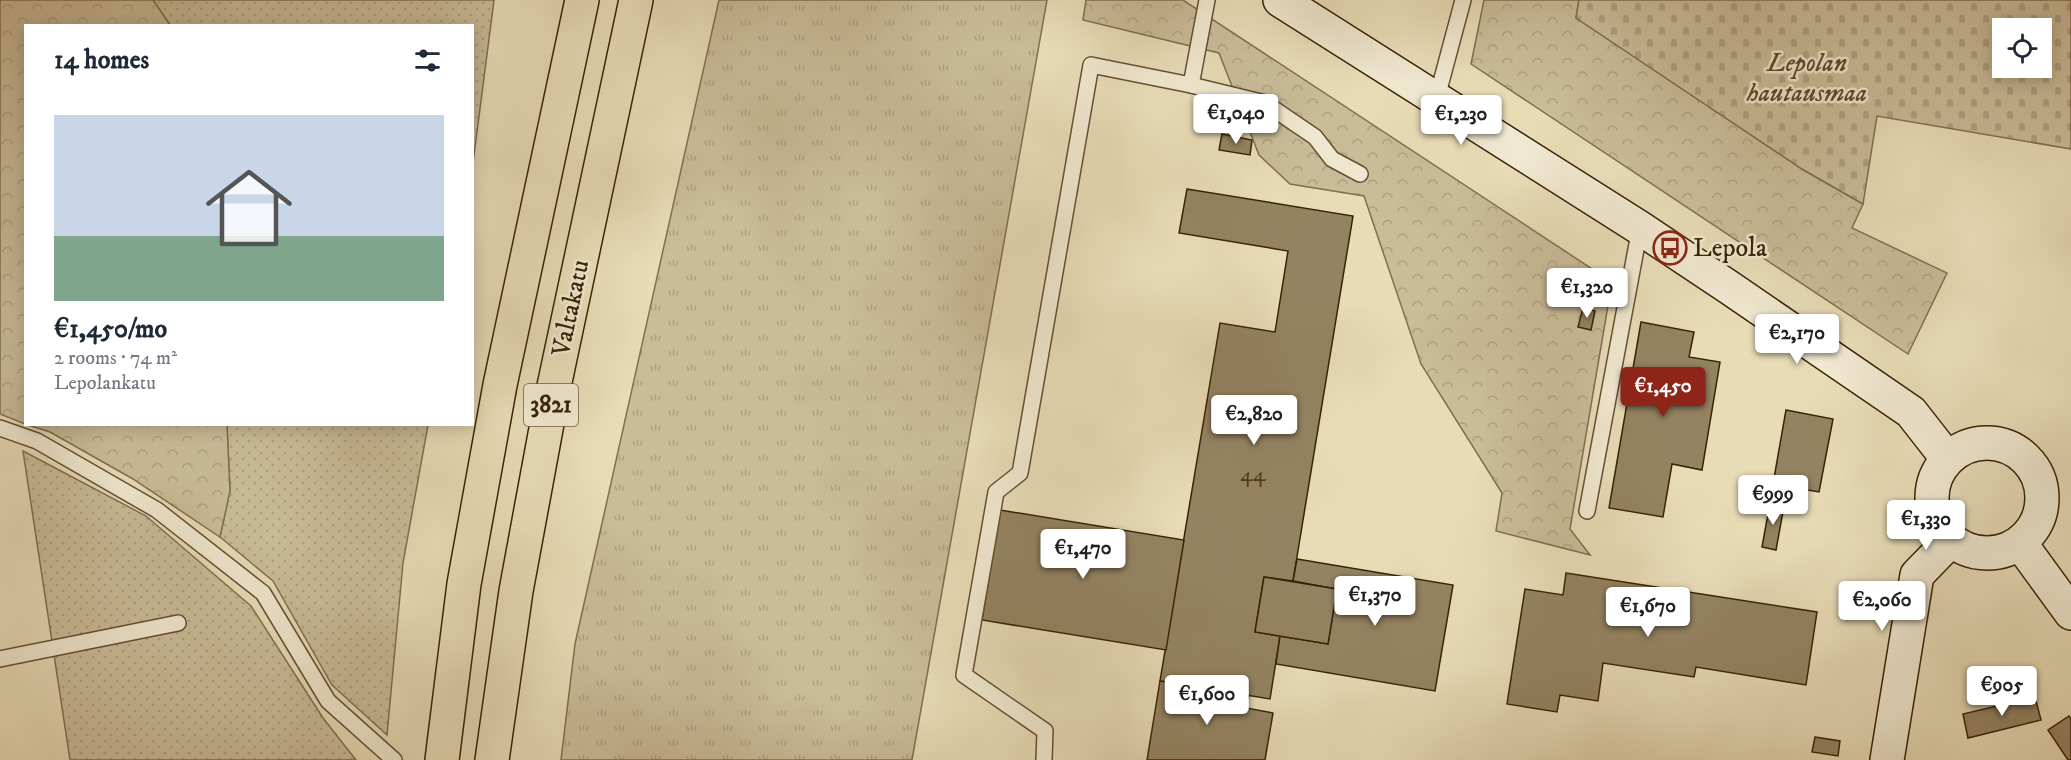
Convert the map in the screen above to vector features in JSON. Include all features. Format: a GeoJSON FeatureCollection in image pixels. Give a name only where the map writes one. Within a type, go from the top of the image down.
{"type":"FeatureCollection","features":[{"type":"Feature","properties":{"kind":"main road","name":"Valtakatu"},"geometry":{"type":"LineString","coordinates":[[442,760],[464,584],[495,409],[582,0]]}},
{"type":"Feature","properties":{"kind":"main road","name":"Valtakatu"},"geometry":{"type":"LineString","coordinates":[[492,760],[516,591],[553,391],[636,0]]}},
{"type":"Feature","properties":{"kind":"main road"},"geometry":{"type":"LineString","coordinates":[[1280,0],[1436,101],[1640,228],[1911,412],[1947,458]]}},
{"type":"Feature","properties":{"kind":"main road"},"geometry":{"type":"LineString","coordinates":[[1983,442],[2004,445],[2022,454],[2034,470],[2042,489],[2041,509],[2034,528],[2020,543],[2004,551],[1985,554],[1967,550],[1950,541],[1939,527],[1932,510],[1931,491],[1937,473],[1947,458],[1964,447],[1983,442]]}},
{"type":"Feature","properties":{"kind":"main road"},"geometry":{"type":"LineString","coordinates":[[1887,760],[1917,575],[1950,541]]}},
{"type":"Feature","properties":{"kind":"main road"},"geometry":{"type":"LineString","coordinates":[[2020,543],[2071,614]]}},
{"type":"Feature","properties":{"kind":"lane"},"geometry":{"type":"LineString","coordinates":[[1191,85],[1207,0]]}},
{"type":"Feature","properties":{"kind":"lane"},"geometry":{"type":"LineString","coordinates":[[1436,101],[1463,0]]}},
{"type":"Feature","properties":{"kind":"lane"},"geometry":{"type":"LineString","coordinates":[[1044,760],[1045,731],[964,675],[996,492],[1020,473],[1091,65],[1191,85],[1264,103],[1315,137],[1332,159],[1359,174]]}},
{"type":"Feature","properties":{"kind":"lane"},"geometry":{"type":"LineString","coordinates":[[1587,511],[1640,228]]}},
{"type":"Feature","properties":{"kind":"lane"},"geometry":{"type":"LineString","coordinates":[[0,428],[37,441],[157,510],[263,593],[328,701],[393,760]]}},
{"type":"Feature","properties":{"kind":"lane"},"geometry":{"type":"LineString","coordinates":[[0,659],[178,622]]}},
{"type":"Feature","properties":{"kind":"green space"},"geometry":{"type":"Polygon","coordinates":[[[0,0],[153,0],[169,24],[24,24],[24,424],[0,414],[0,0]]]}},
{"type":"Feature","properties":{"kind":"green space"},"geometry":{"type":"Polygon","coordinates":[[[153,0],[494,0],[474,155],[474,24],[169,24],[153,0]]]}},
{"type":"Feature","properties":{"kind":"green space"},"geometry":{"type":"Polygon","coordinates":[[[719,0],[1047,0],[912,760],[561,760],[575,644],[719,0]]]}},
{"type":"Feature","properties":{"kind":"green space"},"geometry":{"type":"Polygon","coordinates":[[[1086,0],[1183,0],[1612,282],[1570,529],[1590,555],[1496,531],[1502,493],[1421,364],[1364,196],[1290,184],[1259,155],[1219,53],[1083,20],[1086,0]]]}},
{"type":"Feature","properties":{"kind":"green space"},"geometry":{"type":"Polygon","coordinates":[[[1484,0],[1579,0],[1576,18],[1802,169],[1863,204],[1852,228],[1947,273],[1908,354],[1471,64],[1484,0]]]}},
{"type":"Feature","properties":{"kind":"green space","name":"Lepolan hautausmaa"},"geometry":{"type":"Polygon","coordinates":[[[1579,0],[2071,0],[2071,149],[1877,116],[1863,204],[1802,169],[1576,18],[1579,0]]]}},
{"type":"Feature","properties":{"kind":"green space"},"geometry":{"type":"Polygon","coordinates":[[[31,426],[227,426],[230,491],[220,537],[133,479],[50,432],[31,426]]]}},
{"type":"Feature","properties":{"kind":"green space"},"geometry":{"type":"Polygon","coordinates":[[[227,426],[428,426],[403,563],[387,735],[332,685],[273,581],[220,537],[230,491],[227,426]]]}},
{"type":"Feature","properties":{"kind":"green space"},"geometry":{"type":"Polygon","coordinates":[[[23,451],[146,516],[251,606],[323,718],[356,760],[70,760],[23,451]]]}},
{"type":"Feature","properties":{"kind":"building"},"geometry":{"type":"Polygon","coordinates":[[[1222,134],[1252,140],[1250,155],[1219,150],[1222,134]]]}},
{"type":"Feature","properties":{"kind":"building"},"geometry":{"type":"Polygon","coordinates":[[[1187,189],[1353,216],[1293,581],[1264,577],[1255,632],[1280,636],[1270,699],[1160,681],[1220,323],[1275,332],[1288,251],[1179,233],[1187,189]]]}},
{"type":"Feature","properties":{"kind":"building"},"geometry":{"type":"Polygon","coordinates":[[[1583,308],[1595,311],[1591,330],[1578,327],[1583,308]]]}},
{"type":"Feature","properties":{"kind":"building"},"geometry":{"type":"Polygon","coordinates":[[[1641,322],[1694,332],[1689,357],[1720,362],[1702,470],[1672,464],[1663,517],[1609,508],[1641,322]]]}},
{"type":"Feature","properties":{"kind":"building"},"geometry":{"type":"Polygon","coordinates":[[[1786,410],[1833,419],[1819,492],[1773,484],[1786,410]]]}},
{"type":"Feature","properties":{"kind":"building"},"geometry":{"type":"Polygon","coordinates":[[[1770,503],[1784,506],[1776,550],[1762,547],[1770,503]]]}},
{"type":"Feature","properties":{"kind":"building"},"geometry":{"type":"Polygon","coordinates":[[[1000,510],[1184,540],[1166,650],[982,620],[1000,510]]]}},
{"type":"Feature","properties":{"kind":"building"},"geometry":{"type":"Polygon","coordinates":[[[1297,559],[1453,585],[1435,691],[1276,664],[1280,636],[1328,644],[1337,589],[1293,581],[1297,559]]]}},
{"type":"Feature","properties":{"kind":"building"},"geometry":{"type":"Polygon","coordinates":[[[1566,573],[1817,612],[1806,685],[1696,667],[1694,677],[1603,663],[1598,701],[1560,695],[1557,712],[1507,704],[1525,589],[1563,595],[1566,573]]]}},
{"type":"Feature","properties":{"kind":"building"},"geometry":{"type":"Polygon","coordinates":[[[1264,577],[1337,589],[1328,644],[1255,632],[1264,577]]]}},
{"type":"Feature","properties":{"kind":"building"},"geometry":{"type":"Polygon","coordinates":[[[1160,681],[1249,695],[1246,708],[1273,713],[1265,760],[1147,760],[1160,681]]]}},
{"type":"Feature","properties":{"kind":"building"},"geometry":{"type":"Polygon","coordinates":[[[2035,697],[2041,720],[1968,738],[1963,714],[2035,697]]]}},
{"type":"Feature","properties":{"kind":"building"},"geometry":{"type":"Polygon","coordinates":[[[2069,716],[2071,719],[2071,760],[2068,760],[2048,730],[2069,716]]]}},
{"type":"Feature","properties":{"kind":"building"},"geometry":{"type":"Polygon","coordinates":[[[1815,737],[1840,741],[1838,756],[1812,752],[1815,737]]]}},
{"type":"Feature","properties":{"kind":"place","name":"Lepola"},"geometry":{"type":"Point","coordinates":[1670,248]}}]}
